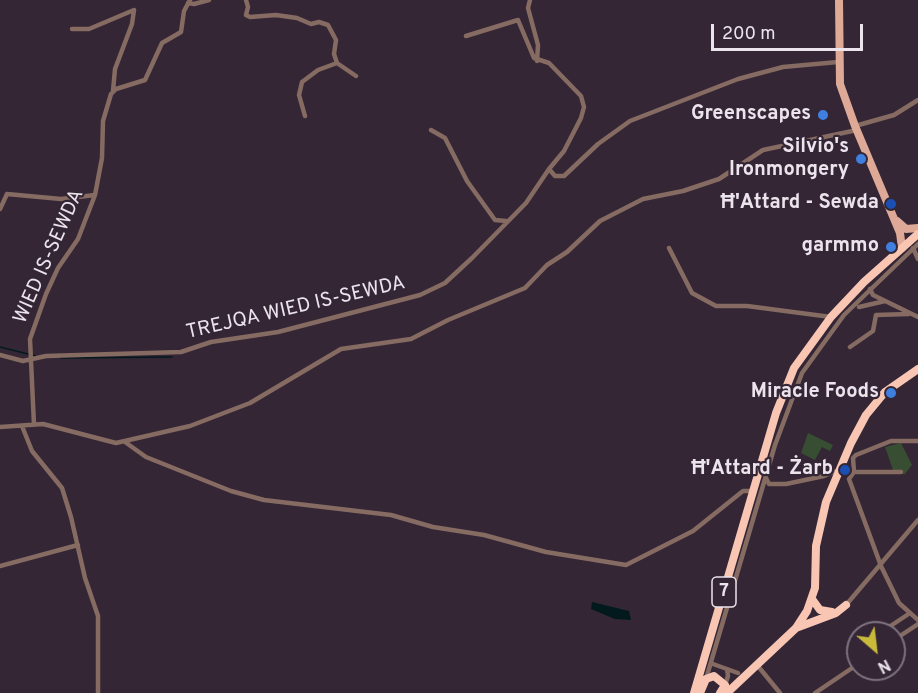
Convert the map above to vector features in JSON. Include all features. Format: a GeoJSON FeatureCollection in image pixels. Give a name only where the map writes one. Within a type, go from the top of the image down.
{"type":"FeatureCollection","features":[{"type":"Feature","properties":{"kind":"highway","name":"7"},"geometry":{"type":"LineString","coordinates":[[694,693],[784,390],[807,348],[831,316],[864,282],[918,234]]}},
{"type":"Feature","properties":{"kind":"highway"},"geometry":{"type":"LineString","coordinates":[[699,693],[706,679],[714,676],[724,690],[758,667],[796,628],[812,600],[819,529],[826,502],[840,469],[866,415],[885,392],[918,369]]}},
{"type":"Feature","properties":{"kind":"highway"},"geometry":{"type":"LineString","coordinates":[[812,600],[816,607],[825,612],[831,612],[846,605]]}},
{"type":"Feature","properties":{"kind":"highway"},"geometry":{"type":"LineString","coordinates":[[796,628],[836,613],[846,605]]}},
{"type":"Feature","properties":{"kind":"main road"},"geometry":{"type":"LineString","coordinates":[[839,0],[840,84],[894,218],[902,240],[902,248]]}},
{"type":"Feature","properties":{"kind":"main road"},"geometry":{"type":"LineString","coordinates":[[894,218],[906,229],[918,228]]}},
{"type":"Feature","properties":{"kind":"street"},"geometry":{"type":"LineString","coordinates":[[113,91],[145,80],[162,43],[181,32],[189,1],[194,4],[209,0]]}},
{"type":"Feature","properties":{"kind":"street"},"geometry":{"type":"LineString","coordinates":[[246,0],[248,7],[246,15],[250,17],[276,15],[297,18],[311,24],[322,22],[327,25],[336,40],[334,54],[337,63],[356,76]]}},
{"type":"Feature","properties":{"kind":"street"},"geometry":{"type":"LineString","coordinates":[[530,0],[528,8],[538,45],[537,61]]}},
{"type":"Feature","properties":{"kind":"street","name":"WIED IS-SEWDA"},"geometry":{"type":"LineString","coordinates":[[34,425],[30,339],[46,294],[58,268],[78,239],[95,195],[102,158],[103,121],[113,91],[115,69],[132,24],[134,10],[89,29],[72,29]]}},
{"type":"Feature","properties":{"kind":"street"},"geometry":{"type":"LineString","coordinates":[[466,36],[516,19],[537,61]]}},
{"type":"Feature","properties":{"kind":"street","name":"TREJQA WIED IS-SEWDA"},"geometry":{"type":"LineString","coordinates":[[0,355],[32,360],[46,356],[181,352],[211,342],[284,330],[414,297],[445,283],[526,203],[549,169],[564,152],[579,122],[584,102],[576,90],[549,63],[537,61]]}},
{"type":"Feature","properties":{"kind":"street"},"geometry":{"type":"LineString","coordinates":[[305,116],[299,94],[302,82],[318,70],[337,63]]}},
{"type":"Feature","properties":{"kind":"street"},"geometry":{"type":"LineString","coordinates":[[549,169],[555,176],[564,176],[623,125],[709,89],[776,69],[838,63]]}},
{"type":"Feature","properties":{"kind":"street"},"geometry":{"type":"LineString","coordinates":[[0,427],[42,424],[109,442],[125,442],[184,429],[238,408],[341,349],[411,339],[448,320],[525,288],[600,221],[643,199],[683,191],[718,179],[763,150],[856,128],[894,115],[918,100]]}},
{"type":"Feature","properties":{"kind":"street"},"geometry":{"type":"LineString","coordinates":[[431,130],[445,138],[467,181],[495,220],[506,221]]}},
{"type":"Feature","properties":{"kind":"street"},"geometry":{"type":"LineString","coordinates":[[0,209],[8,194],[61,199],[95,195]]}},
{"type":"Feature","properties":{"kind":"street"},"geometry":{"type":"LineString","coordinates":[[916,246],[918,259]]}},
{"type":"Feature","properties":{"kind":"street"},"geometry":{"type":"LineString","coordinates":[[706,679],[713,664],[766,478],[796,388],[815,352],[844,315],[916,246]]}},
{"type":"Feature","properties":{"kind":"street"},"geometry":{"type":"LineString","coordinates":[[669,248],[692,293],[723,308],[747,306],[831,316]]}},
{"type":"Feature","properties":{"kind":"street"},"geometry":{"type":"LineString","coordinates":[[870,289],[873,295],[918,317]]}},
{"type":"Feature","properties":{"kind":"street"},"geometry":{"type":"LineString","coordinates":[[859,308],[874,306],[886,301]]}},
{"type":"Feature","properties":{"kind":"street"},"geometry":{"type":"LineString","coordinates":[[850,347],[873,331],[876,315],[874,306]]}},
{"type":"Feature","properties":{"kind":"street"},"geometry":{"type":"LineString","coordinates":[[876,315],[909,314]]}},
{"type":"Feature","properties":{"kind":"street"},"geometry":{"type":"LineString","coordinates":[[22,426],[32,451],[62,488],[85,578],[98,616],[98,693]]}},
{"type":"Feature","properties":{"kind":"street"},"geometry":{"type":"LineString","coordinates":[[918,441],[903,440],[881,445],[856,455],[853,462],[854,472],[849,479],[881,566],[899,603],[918,622]]}},
{"type":"Feature","properties":{"kind":"street"},"geometry":{"type":"LineString","coordinates":[[125,442],[146,457],[243,495],[291,505],[327,506],[391,515],[433,527],[484,535],[546,552],[626,565],[693,531],[743,490],[753,491]]}},
{"type":"Feature","properties":{"kind":"street"},"geometry":{"type":"LineString","coordinates":[[766,478],[769,484],[786,483],[824,476],[840,469]]}},
{"type":"Feature","properties":{"kind":"street"},"geometry":{"type":"LineString","coordinates":[[854,472],[901,472]]}},
{"type":"Feature","properties":{"kind":"street"},"geometry":{"type":"LineString","coordinates":[[846,605],[918,520]]}},
{"type":"Feature","properties":{"kind":"street"},"geometry":{"type":"LineString","coordinates":[[910,530],[918,526]]}},
{"type":"Feature","properties":{"kind":"street"},"geometry":{"type":"LineString","coordinates":[[0,566],[78,545]]}},
{"type":"Feature","properties":{"kind":"street"},"geometry":{"type":"LineString","coordinates":[[899,621],[910,614]]}},
{"type":"Feature","properties":{"kind":"street"},"geometry":{"type":"LineString","coordinates":[[713,664],[738,673]]}},
{"type":"Feature","properties":{"kind":"street"},"geometry":{"type":"LineString","coordinates":[[758,667],[780,693]]}},
{"type":"Feature","properties":{"kind":"street"},"geometry":{"type":"LineString","coordinates":[[724,690],[729,676],[727,669]]}},
{"type":"Feature","properties":{"kind":"street"},"geometry":{"type":"LineString","coordinates":[[815,693],[846,672]]}},
{"type":"Feature","properties":{"kind":"green space"},"geometry":{"type":"Polygon","coordinates":[[[808,433],[833,445],[830,451],[822,447],[815,460],[801,453],[808,433]]]}},
{"type":"Feature","properties":{"kind":"green space"},"geometry":{"type":"Polygon","coordinates":[[[901,443],[912,465],[904,475],[901,470],[893,470],[885,447],[901,443]]]}},
{"type":"Feature","properties":{"kind":"shaded area"},"geometry":{"type":"Polygon","coordinates":[[[592,602],[629,611],[631,620],[615,619],[591,609],[592,602]]]}},
{"type":"Feature","properties":{"kind":"waterway"},"geometry":{"type":"LineString","coordinates":[[0,347],[36,356]]}},
{"type":"Feature","properties":{"kind":"waterway"},"geometry":{"type":"LineString","coordinates":[[61,358],[172,357]]}},
{"type":"Feature","properties":{"kind":"place","name":"Greenscapes"},"geometry":{"type":"Point","coordinates":[823,115]}},
{"type":"Feature","properties":{"kind":"place","name":"Silvio's Ironmongery"},"geometry":{"type":"Point","coordinates":[861,159]}},
{"type":"Feature","properties":{"kind":"place","name":"Ħ'Attard - Sewda"},"geometry":{"type":"Point","coordinates":[891,204]}},
{"type":"Feature","properties":{"kind":"place","name":"garmmo"},"geometry":{"type":"Point","coordinates":[891,247]}},
{"type":"Feature","properties":{"kind":"place","name":"Miracle Foods"},"geometry":{"type":"Point","coordinates":[891,393]}},
{"type":"Feature","properties":{"kind":"place","name":"Ħ'Attard - Żarb"},"geometry":{"type":"Point","coordinates":[845,470]}}]}
